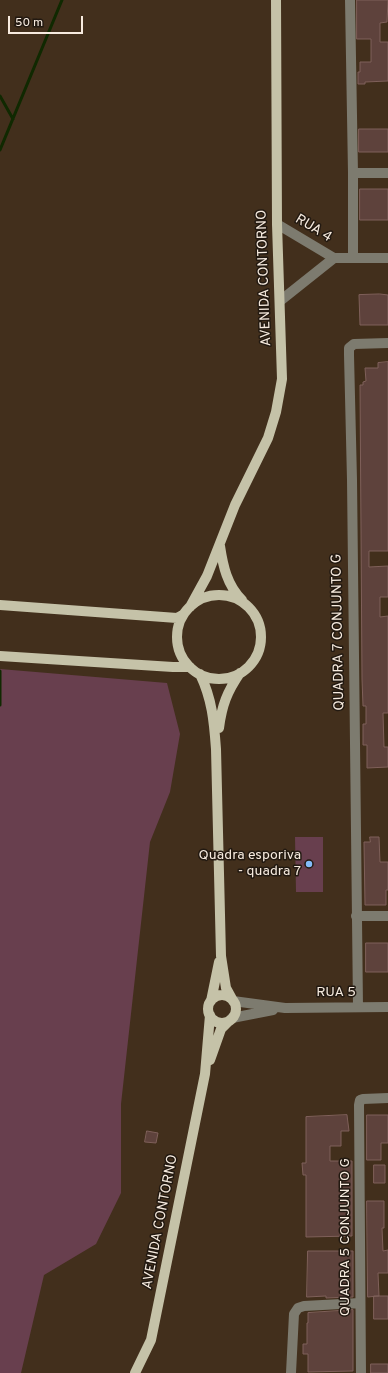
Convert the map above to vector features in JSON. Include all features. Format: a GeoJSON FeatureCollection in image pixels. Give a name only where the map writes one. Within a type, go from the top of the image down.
{"type":"FeatureCollection","features":[{"type":"Feature","properties":{"kind":"main road","name":"AVENIDA CONTORNO"},"geometry":{"type":"LineString","coordinates":[[187,610],[208,576],[235,505],[268,438],[276,412],[282,380],[277,224],[276,0]]}},
{"type":"Feature","properties":{"kind":"main road"},"geometry":{"type":"LineString","coordinates":[[187,610],[179,624],[177,636],[178,647],[183,658],[190,667],[200,674],[213,678],[227,678],[240,673],[252,664],[259,652],[262,638],[260,624],[253,611],[235,594],[228,581],[222,559],[220,544]]}},
{"type":"Feature","properties":{"kind":"main road"},"geometry":{"type":"LineString","coordinates":[[0,605],[177,618],[202,598],[216,595],[230,596],[243,602]]}},
{"type":"Feature","properties":{"kind":"main road"},"geometry":{"type":"LineString","coordinates":[[0,656],[190,667]]}},
{"type":"Feature","properties":{"kind":"main road"},"geometry":{"type":"LineString","coordinates":[[216,749],[223,703],[240,673]]}},
{"type":"Feature","properties":{"kind":"main road"},"geometry":{"type":"LineString","coordinates":[[200,674],[207,689],[214,716],[220,956],[226,988],[235,1004],[236,1012],[231,1019],[226,1022],[216,1021],[210,1015],[209,1006],[220,956]]}},
{"type":"Feature","properties":{"kind":"main road"},"geometry":{"type":"LineString","coordinates":[[211,1001],[218,996],[223,995],[232,1000]]}},
{"type":"Feature","properties":{"kind":"main road","name":"AVENIDA CONTORNO"},"geometry":{"type":"LineString","coordinates":[[135,1373],[151,1340],[205,1074],[210,1015]]}},
{"type":"Feature","properties":{"kind":"main road","name":"AVENIDA CONTORNO"},"geometry":{"type":"LineString","coordinates":[[205,1074],[221,1030],[231,1019]]}},
{"type":"Feature","properties":{"kind":"street"},"geometry":{"type":"LineString","coordinates":[[350,0],[354,173],[353,258]]}},
{"type":"Feature","properties":{"kind":"street"},"geometry":{"type":"LineString","coordinates":[[354,173],[388,172]]}},
{"type":"Feature","properties":{"kind":"street","name":"RUA 4"},"geometry":{"type":"LineString","coordinates":[[277,224],[334,258],[388,258]]}},
{"type":"Feature","properties":{"kind":"street","name":"RUA 4"},"geometry":{"type":"LineString","coordinates":[[280,301],[334,258]]}},
{"type":"Feature","properties":{"kind":"street","name":"QUADRA 7 CONJUNTO G"},"geometry":{"type":"LineString","coordinates":[[358,1007],[349,348],[357,343],[388,343]]}},
{"type":"Feature","properties":{"kind":"street"},"geometry":{"type":"LineString","coordinates":[[356,916],[388,916]]}},
{"type":"Feature","properties":{"kind":"street","name":"RUA 5"},"geometry":{"type":"LineString","coordinates":[[232,1000],[285,1008]]}},
{"type":"Feature","properties":{"kind":"street","name":"RUA 5"},"geometry":{"type":"LineString","coordinates":[[231,1019],[252,1013],[285,1008],[388,1007]]}},
{"type":"Feature","properties":{"kind":"street","name":"QUADRA 5 CONJUNTO G"},"geometry":{"type":"LineString","coordinates":[[361,1373],[358,1110],[360,1100],[369,1098],[388,1098]]}},
{"type":"Feature","properties":{"kind":"street"},"geometry":{"type":"LineString","coordinates":[[291,1373],[294,1314],[298,1308],[304,1306],[360,1303]]}},
{"type":"Feature","properties":{"kind":"shaded area"},"geometry":{"type":"Polygon","coordinates":[[[0,669],[167,683],[180,734],[170,792],[150,842],[121,1104],[121,1193],[96,1244],[44,1275],[21,1373],[0,1373],[0,669]]]}},
{"type":"Feature","properties":{"kind":"shaded area","name":"Quadra esporiva - quadra 7"},"geometry":{"type":"Polygon","coordinates":[[[295,837],[323,837],[323,892],[296,892],[295,837]]]}},
{"type":"Feature","properties":{"kind":"building"},"geometry":{"type":"Polygon","coordinates":[[[357,0],[388,0],[387,22],[380,23],[380,42],[388,42],[388,81],[365,82],[365,84],[358,84],[360,62],[371,62],[371,39],[357,39],[357,0]]]}},
{"type":"Feature","properties":{"kind":"building"},"geometry":{"type":"Polygon","coordinates":[[[359,129],[388,129],[388,152],[359,152],[359,129]]]}},
{"type":"Feature","properties":{"kind":"building"},"geometry":{"type":"Polygon","coordinates":[[[360,189],[388,189],[388,220],[360,220],[360,189]]]}},
{"type":"Feature","properties":{"kind":"building"},"geometry":{"type":"Polygon","coordinates":[[[359,295],[388,295],[388,325],[360,325],[359,295]]]}},
{"type":"Feature","properties":{"kind":"building"},"geometry":{"type":"Polygon","coordinates":[[[388,362],[388,551],[369,551],[369,567],[388,566],[388,597],[380,597],[380,617],[388,616],[388,713],[383,713],[384,747],[388,747],[388,767],[367,768],[367,745],[363,745],[363,724],[366,724],[366,706],[363,706],[362,679],[360,385],[363,385],[363,382],[366,381],[365,368],[378,368],[378,363],[388,362]]]}},
{"type":"Feature","properties":{"kind":"building"},"geometry":{"type":"Polygon","coordinates":[[[370,837],[379,837],[380,862],[388,862],[388,890],[386,890],[386,905],[365,905],[364,842],[370,842],[370,837]]]}},
{"type":"Feature","properties":{"kind":"building"},"geometry":{"type":"Polygon","coordinates":[[[366,943],[388,943],[388,972],[366,972],[366,943]]]}},
{"type":"Feature","properties":{"kind":"building"},"geometry":{"type":"Polygon","coordinates":[[[347,1115],[349,1131],[341,1131],[341,1146],[330,1146],[330,1161],[352,1161],[352,1236],[306,1237],[306,1175],[303,1175],[302,1163],[306,1163],[306,1117],[347,1115]]]}},
{"type":"Feature","properties":{"kind":"building"},"geometry":{"type":"Polygon","coordinates":[[[367,1115],[388,1115],[388,1143],[381,1143],[381,1160],[367,1160],[367,1115]]]}},
{"type":"Feature","properties":{"kind":"building"},"geometry":{"type":"Polygon","coordinates":[[[147,1131],[158,1133],[156,1143],[145,1142],[147,1131]]]}},
{"type":"Feature","properties":{"kind":"building"},"geometry":{"type":"Polygon","coordinates":[[[374,1165],[385,1165],[385,1183],[374,1183],[374,1165]]]}},
{"type":"Feature","properties":{"kind":"building"},"geometry":{"type":"Polygon","coordinates":[[[367,1201],[384,1201],[384,1228],[382,1228],[383,1251],[388,1250],[388,1273],[378,1273],[379,1296],[368,1297],[367,1201]]]}},
{"type":"Feature","properties":{"kind":"building"},"geometry":{"type":"Polygon","coordinates":[[[308,1251],[353,1251],[353,1297],[307,1297],[308,1251]]]}},
{"type":"Feature","properties":{"kind":"building"},"geometry":{"type":"Polygon","coordinates":[[[374,1296],[388,1296],[388,1319],[374,1319],[374,1296]]]}},
{"type":"Feature","properties":{"kind":"building"},"geometry":{"type":"Polygon","coordinates":[[[353,1310],[353,1371],[308,1372],[308,1354],[303,1354],[303,1344],[307,1344],[308,1313],[353,1310]]]}},
{"type":"Feature","properties":{"kind":"building"},"geometry":{"type":"Polygon","coordinates":[[[371,1364],[388,1364],[388,1373],[371,1373],[371,1364]]]}},
{"type":"Feature","properties":{"kind":"waterway"},"geometry":{"type":"LineString","coordinates":[[0,150],[62,0]]}},
{"type":"Feature","properties":{"kind":"waterway"},"geometry":{"type":"LineString","coordinates":[[0,96],[13,119]]}},
{"type":"Feature","properties":{"kind":"waterway"},"geometry":{"type":"LineString","coordinates":[[0,671],[0,705]]}},
{"type":"Feature","properties":{"kind":"place","name":"Quadra esporiva - quadra 7"},"geometry":{"type":"Point","coordinates":[309,864]}}]}
